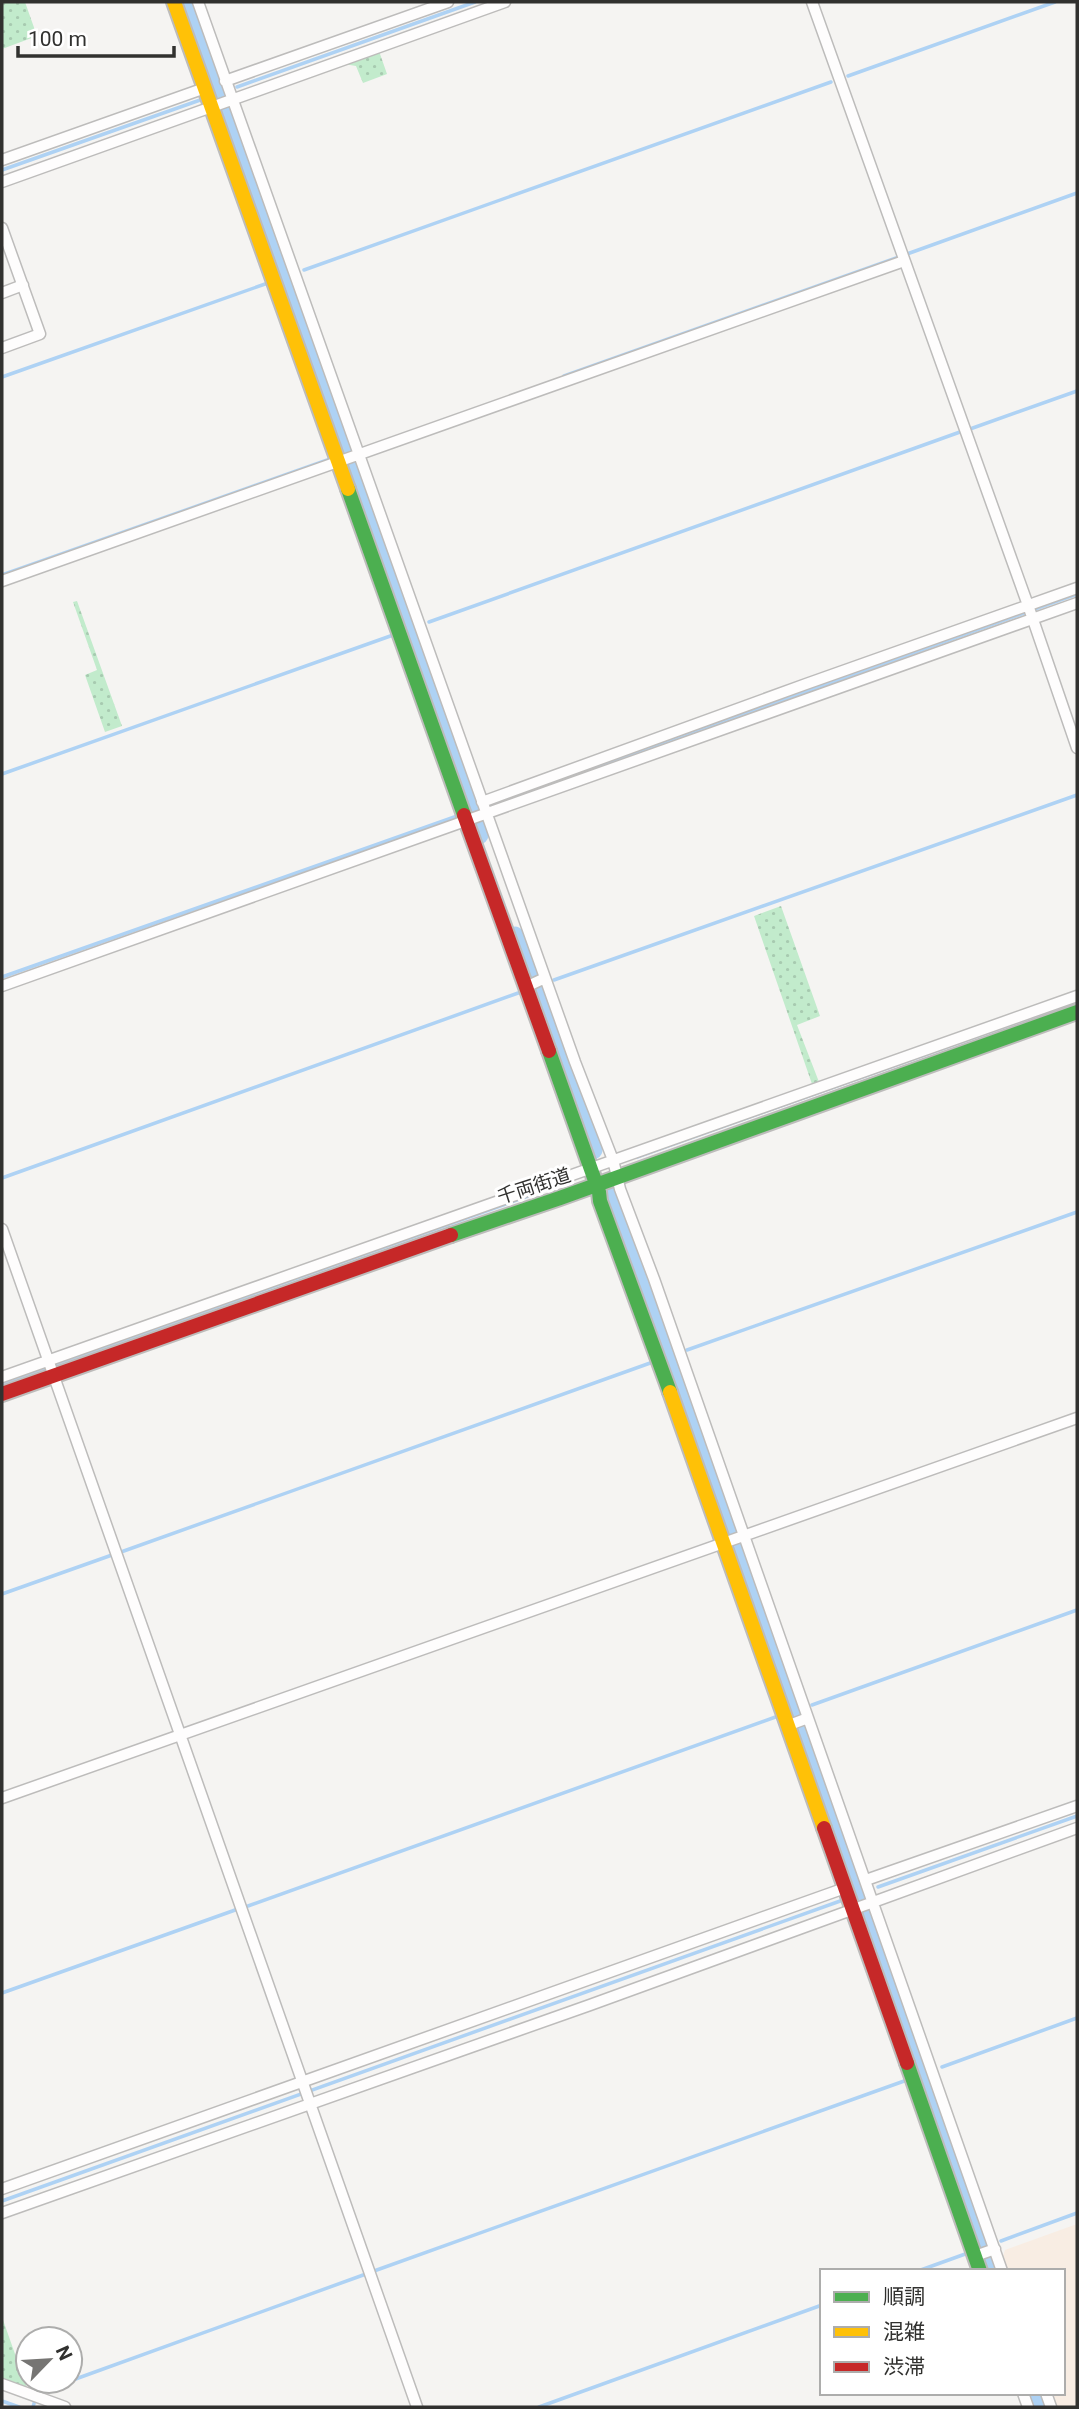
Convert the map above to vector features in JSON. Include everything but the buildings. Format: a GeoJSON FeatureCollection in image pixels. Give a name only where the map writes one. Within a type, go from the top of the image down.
{"type":"FeatureCollection","features":[{"type":"Feature","properties":{"kind":"street"},"geometry":{"type":"LineString","coordinates":[[174,2],[205,88],[220,103],[406,635],[482,802],[600,1201],[670,1361],[793,1719],[866,1880],[979,2269]]}},
{"type":"Feature","properties":{"kind":"street"},"geometry":{"type":"LineString","coordinates":[[198,2],[225,81],[220,103],[285,283],[466,817],[534,983],[613,1160],[670,1361],[793,1719],[850,1900],[1001,2269]]}},
{"type":"Feature","properties":{"kind":"street"},"geometry":{"type":"LineString","coordinates":[[225,81],[448,2]]}},
{"type":"Feature","properties":{"kind":"street"},"geometry":{"type":"LineString","coordinates":[[2,182],[505,2]]}},
{"type":"Feature","properties":{"kind":"street"},"geometry":{"type":"LineString","coordinates":[[812,2],[1077,748]]}},
{"type":"Feature","properties":{"kind":"street"},"geometry":{"type":"LineString","coordinates":[[2,160],[205,88]]}},
{"type":"Feature","properties":{"kind":"street"},"geometry":{"type":"LineString","coordinates":[[2,348],[40,334],[3,234]]}},
{"type":"Feature","properties":{"kind":"street"},"geometry":{"type":"LineString","coordinates":[[2,581],[904,261]]}},
{"type":"Feature","properties":{"kind":"street"},"geometry":{"type":"LineString","coordinates":[[2,293],[23,285]]}},
{"type":"Feature","properties":{"kind":"street"},"geometry":{"type":"LineString","coordinates":[[2,986],[466,817],[484,815],[1030,611],[1077,588]]}},
{"type":"Feature","properties":{"kind":"street"},"geometry":{"type":"LineString","coordinates":[[482,802],[806,684],[1030,611],[1077,603]]}},
{"type":"Feature","properties":{"kind":"street"},"geometry":{"type":"LineString","coordinates":[[2,1377],[51,1367],[590,1168],[1077,996]]}},
{"type":"Feature","properties":{"kind":"street","name":"千両街道"},"geometry":{"type":"LineString","coordinates":[[2,1394],[51,1367],[596,1185],[1077,1012]]}},
{"type":"Feature","properties":{"kind":"street"},"geometry":{"type":"LineString","coordinates":[[2,1229],[417,2407]]}},
{"type":"Feature","properties":{"kind":"street"},"geometry":{"type":"LineString","coordinates":[[2,1798],[1077,1418]]}},
{"type":"Feature","properties":{"kind":"street"},"geometry":{"type":"LineString","coordinates":[[866,1880],[1077,1806]]}},
{"type":"Feature","properties":{"kind":"street"},"geometry":{"type":"LineString","coordinates":[[2,2213],[307,2093],[850,1900],[871,1902],[1077,1828]]}},
{"type":"Feature","properties":{"kind":"street"},"geometry":{"type":"LineString","coordinates":[[2,2189],[307,2093],[850,1900]]}},
{"type":"Feature","properties":{"kind":"street"},"geometry":{"type":"LineString","coordinates":[[978,2255],[993,2250]]}},
{"type":"Feature","properties":{"kind":"street"},"geometry":{"type":"LineString","coordinates":[[2,2384],[65,2407]]}},
{"type":"Feature","properties":{"kind":"shaded area"},"geometry":{"type":"Polygon","coordinates":[[[1077,2224],[1077,2407],[1057,2407],[1053,2395],[1065,2395],[1065,2269],[1007,2269],[1003,2256],[1005,2250],[1077,2224]]]}},
{"type":"Feature","properties":{"kind":"green space"},"geometry":{"type":"Polygon","coordinates":[[[2,2],[25,2],[37,36],[2,49],[2,2]]]}},
{"type":"Feature","properties":{"kind":"green space"},"geometry":{"type":"Polygon","coordinates":[[[379,51],[387,74],[363,83],[356,66],[344,64],[379,51]]]}},
{"type":"Feature","properties":{"kind":"green space"},"geometry":{"type":"Polygon","coordinates":[[[77,601],[122,726],[105,732],[85,675],[97,670],[73,602],[77,601]]]}},
{"type":"Feature","properties":{"kind":"green space"},"geometry":{"type":"Polygon","coordinates":[[[781,906],[820,1016],[797,1025],[819,1082],[812,1084],[754,916],[781,906]]]}},
{"type":"Feature","properties":{"kind":"green space"},"geometry":{"type":"Polygon","coordinates":[[[2,2317],[14,2351],[14,2386],[2,2381],[2,2317]]]}},
{"type":"Feature","properties":{"kind":"waterway"},"geometry":{"type":"LineString","coordinates":[[182,2],[479,835]]}},
{"type":"Feature","properties":{"kind":"waterway"},"geometry":{"type":"LineString","coordinates":[[237,87],[475,2]]}},
{"type":"Feature","properties":{"kind":"waterway"},"geometry":{"type":"LineString","coordinates":[[848,76],[1055,2]]}},
{"type":"Feature","properties":{"kind":"waterway"},"geometry":{"type":"LineString","coordinates":[[304,270],[831,82]]}},
{"type":"Feature","properties":{"kind":"waterway"},"geometry":{"type":"LineString","coordinates":[[2,170],[203,99]]}},
{"type":"Feature","properties":{"kind":"waterway"},"geometry":{"type":"LineString","coordinates":[[907,254],[1077,193]]}},
{"type":"Feature","properties":{"kind":"waterway"},"geometry":{"type":"LineString","coordinates":[[564,376],[899,257]]}},
{"type":"Feature","properties":{"kind":"waterway"},"geometry":{"type":"LineString","coordinates":[[2,377],[268,283]]}},
{"type":"Feature","properties":{"kind":"waterway"},"geometry":{"type":"LineString","coordinates":[[970,429],[1077,391]]}},
{"type":"Feature","properties":{"kind":"waterway"},"geometry":{"type":"LineString","coordinates":[[429,622],[960,432]]}},
{"type":"Feature","properties":{"kind":"waterway"},"geometry":{"type":"LineString","coordinates":[[2,575],[333,458]]}},
{"type":"Feature","properties":{"kind":"waterway"},"geometry":{"type":"LineString","coordinates":[[494,804],[1077,594]]}},
{"type":"Feature","properties":{"kind":"waterway"},"geometry":{"type":"LineString","coordinates":[[2,774],[396,634]]}},
{"type":"Feature","properties":{"kind":"waterway"},"geometry":{"type":"LineString","coordinates":[[554,980],[1077,795]]}},
{"type":"Feature","properties":{"kind":"waterway"},"geometry":{"type":"LineString","coordinates":[[2,977],[460,815]]}},
{"type":"Feature","properties":{"kind":"waterway"},"geometry":{"type":"LineString","coordinates":[[515,936],[593,1150]]}},
{"type":"Feature","properties":{"kind":"waterway"},"geometry":{"type":"LineString","coordinates":[[2,1178],[521,992]]}},
{"type":"Feature","properties":{"kind":"waterway"},"geometry":{"type":"LineString","coordinates":[[637,1157],[1077,1001]]}},
{"type":"Feature","properties":{"kind":"waterway"},"geometry":{"type":"LineString","coordinates":[[2,1383],[565,1183]]}},
{"type":"Feature","properties":{"kind":"waterway"},"geometry":{"type":"LineString","coordinates":[[610,1195],[988,2269]]}},
{"type":"Feature","properties":{"kind":"waterway"},"geometry":{"type":"LineString","coordinates":[[687,1350],[1077,1212]]}},
{"type":"Feature","properties":{"kind":"waterway"},"geometry":{"type":"LineString","coordinates":[[121,1552],[653,1362]]}},
{"type":"Feature","properties":{"kind":"waterway"},"geometry":{"type":"LineString","coordinates":[[2,1594],[112,1555]]}},
{"type":"Feature","properties":{"kind":"waterway"},"geometry":{"type":"LineString","coordinates":[[812,1705],[1077,1610]]}},
{"type":"Feature","properties":{"kind":"waterway"},"geometry":{"type":"LineString","coordinates":[[248,1906],[781,1715]]}},
{"type":"Feature","properties":{"kind":"waterway"},"geometry":{"type":"LineString","coordinates":[[878,1887],[1077,1816]]}},
{"type":"Feature","properties":{"kind":"waterway"},"geometry":{"type":"LineString","coordinates":[[851,1897],[862,1893]]}},
{"type":"Feature","properties":{"kind":"waterway"},"geometry":{"type":"LineString","coordinates":[[2,2201],[843,1900]]}},
{"type":"Feature","properties":{"kind":"waterway"},"geometry":{"type":"LineString","coordinates":[[2,1993],[238,1909]]}},
{"type":"Feature","properties":{"kind":"waterway"},"geometry":{"type":"LineString","coordinates":[[942,2067],[1077,2018]]}},
{"type":"Feature","properties":{"kind":"waterway"},"geometry":{"type":"LineString","coordinates":[[374,2271],[907,2080]]}},
{"type":"Feature","properties":{"kind":"waterway"},"geometry":{"type":"LineString","coordinates":[[1001,2241],[1077,2213]]}},
{"type":"Feature","properties":{"kind":"waterway"},"geometry":{"type":"LineString","coordinates":[[977,2249],[986,2246]]}},
{"type":"Feature","properties":{"kind":"waterway"},"geometry":{"type":"LineString","coordinates":[[924,2269],[968,2253]]}},
{"type":"Feature","properties":{"kind":"waterway"},"geometry":{"type":"LineString","coordinates":[[84,2376],[366,2274]]}},
{"type":"Feature","properties":{"kind":"waterway"},"geometry":{"type":"LineString","coordinates":[[539,2407],[820,2306]]}},
{"type":"Feature","properties":{"kind":"waterway"},"geometry":{"type":"LineString","coordinates":[[1033,2395],[1037,2407]]}},
{"type":"Feature","properties":{"kind":"waterway"},"geometry":{"type":"LineString","coordinates":[[33,2407],[35,2400]]}},
{"type":"Feature","properties":{"kind":"waterway"},"geometry":{"type":"LineString","coordinates":[[2,2401],[19,2407]]}},
{"type":"Feature","properties":{"kind":"traffic: fast"},"geometry":{"type":"LineString","coordinates":[[348,489],[464,815]]}},
{"type":"Feature","properties":{"kind":"traffic: fast"},"geometry":{"type":"LineString","coordinates":[[451,1235],[1077,1012]]}},
{"type":"Feature","properties":{"kind":"traffic: fast"},"geometry":{"type":"LineString","coordinates":[[549,1051],[670,1392]]}},
{"type":"Feature","properties":{"kind":"traffic: fast"},"geometry":{"type":"LineString","coordinates":[[907,2063],[979,2269]]}},
{"type":"Feature","properties":{"kind":"traffic: slow"},"geometry":{"type":"LineString","coordinates":[[174,2],[348,489]]}},
{"type":"Feature","properties":{"kind":"traffic: slow"},"geometry":{"type":"LineString","coordinates":[[670,1392],[824,1828]]}},
{"type":"Feature","properties":{"kind":"traffic: jam"},"geometry":{"type":"LineString","coordinates":[[464,815],[549,1051]]}},
{"type":"Feature","properties":{"kind":"traffic: jam"},"geometry":{"type":"LineString","coordinates":[[2,1394],[451,1235]]}},
{"type":"Feature","properties":{"kind":"traffic: jam"},"geometry":{"type":"LineString","coordinates":[[824,1828],[907,2063]]}}]}
